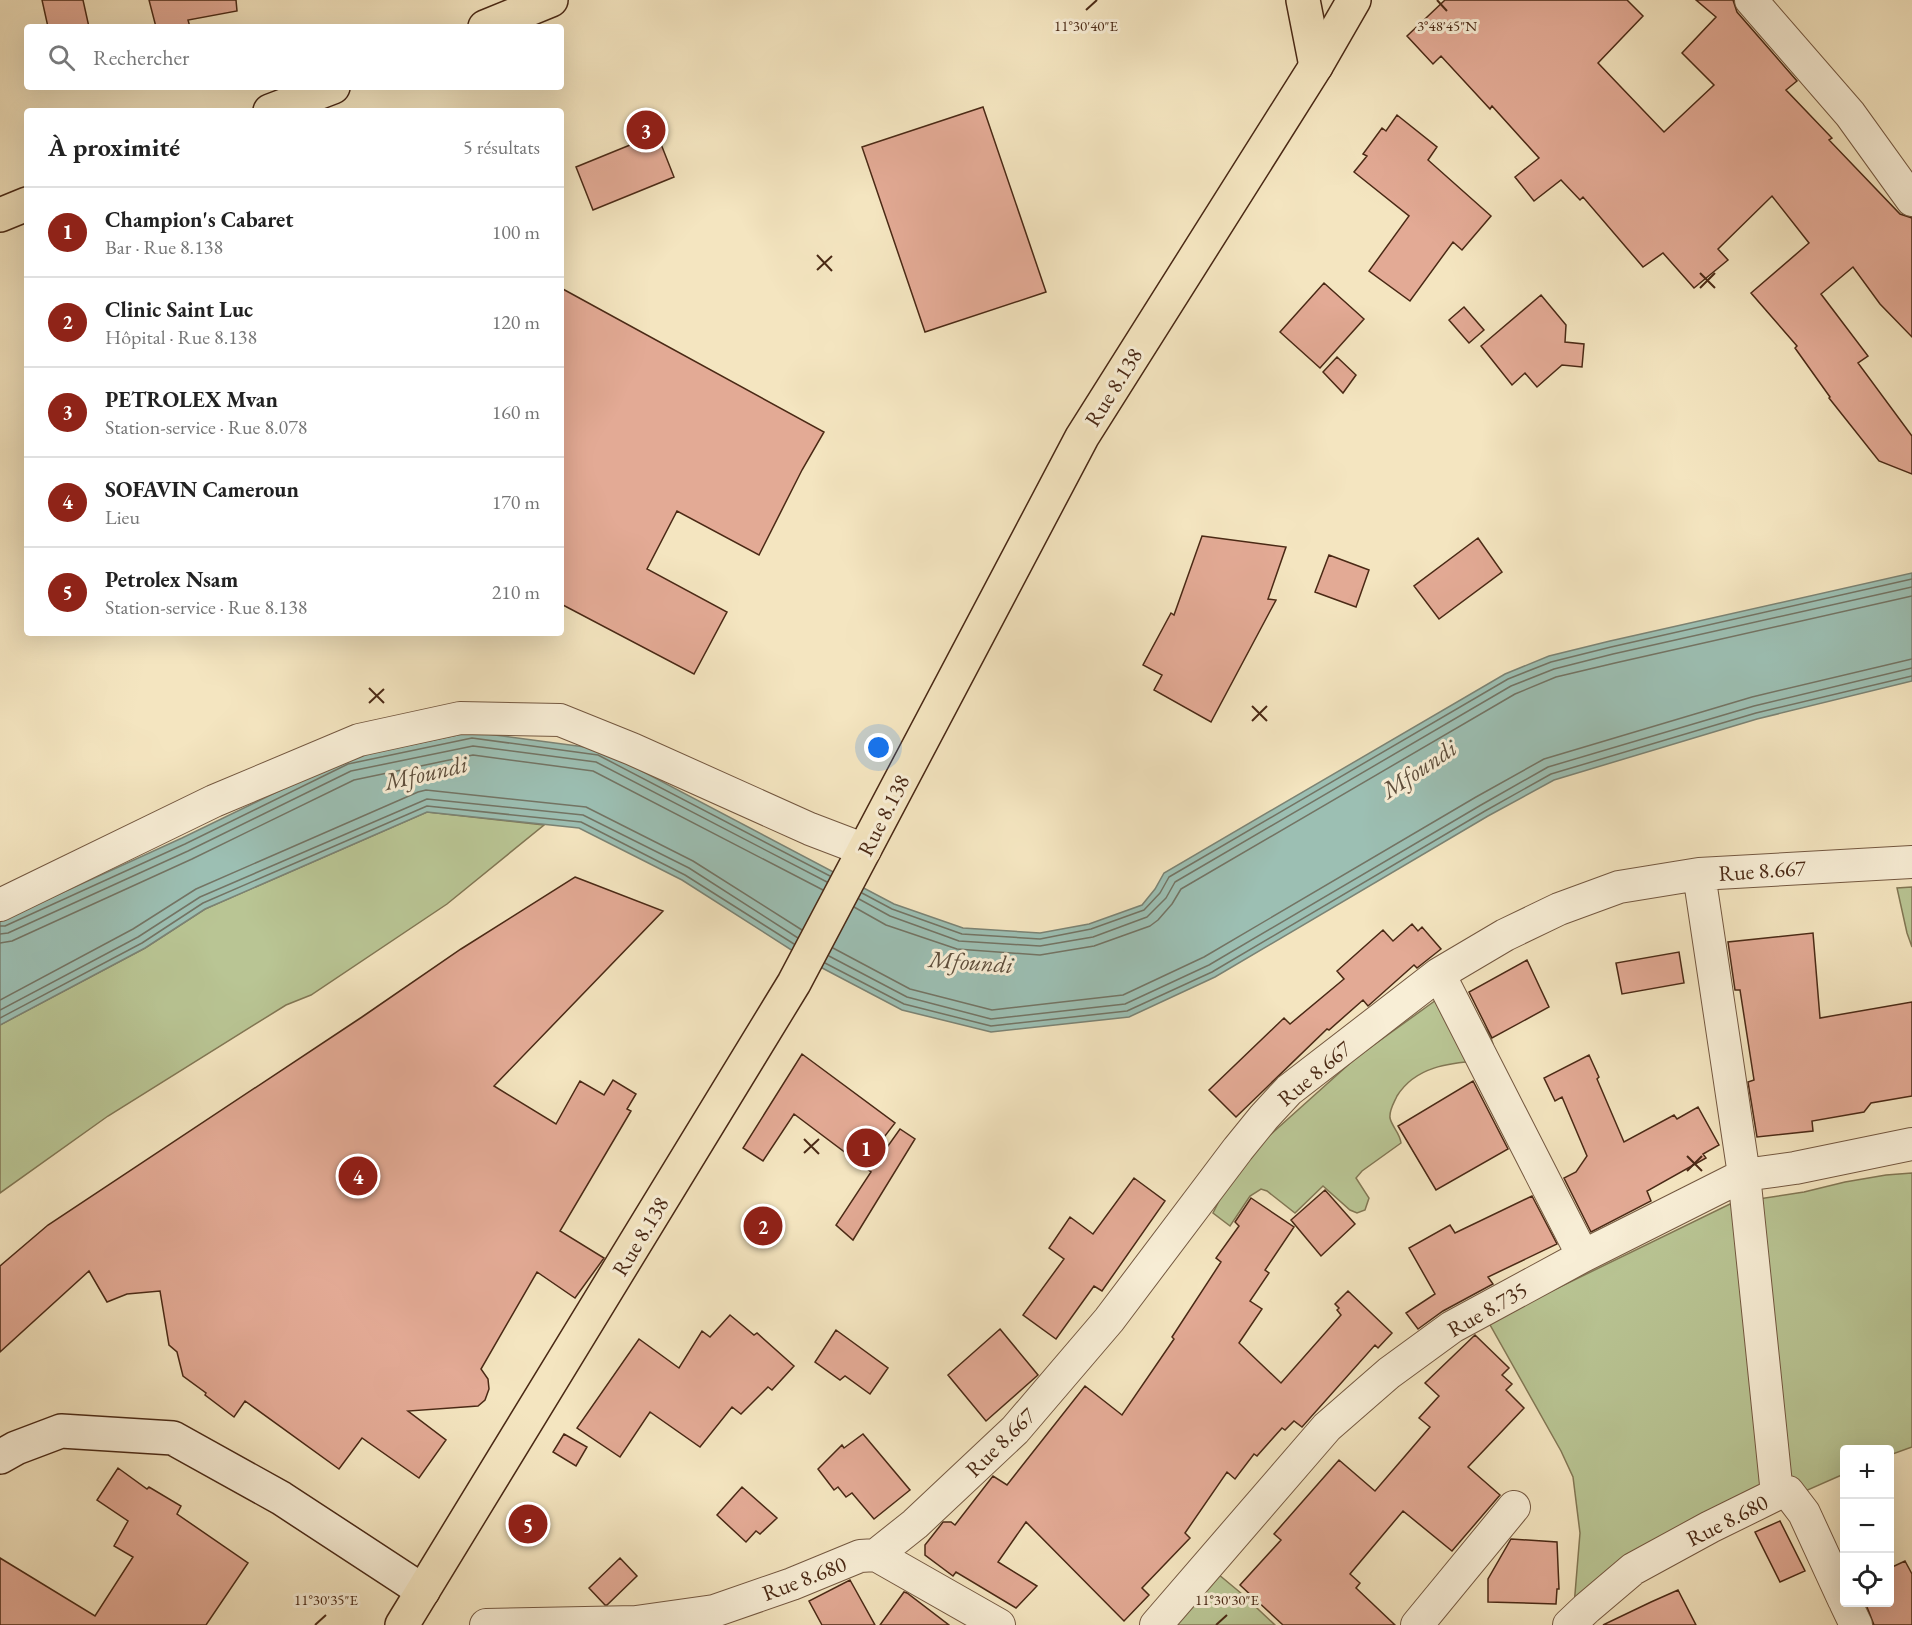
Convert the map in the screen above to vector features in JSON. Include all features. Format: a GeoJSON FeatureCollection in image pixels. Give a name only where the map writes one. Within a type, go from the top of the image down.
{"type":"FeatureCollection","features":[{"type":"Feature","properties":{"kind":"main road"},"geometry":{"type":"LineString","coordinates":[[492,24],[551,0]]}},
{"type":"Feature","properties":{"kind":"main road"},"geometry":{"type":"LineString","coordinates":[[1303,0],[1316,66]]}},
{"type":"Feature","properties":{"kind":"main road","name":"Rue 8.138"},"geometry":{"type":"LineString","coordinates":[[402,1625],[794,983],[1082,437],[1353,5]]}},
{"type":"Feature","properties":{"kind":"main road"},"geometry":{"type":"LineString","coordinates":[[278,108],[325,90]]}},
{"type":"Feature","properties":{"kind":"main road"},"geometry":{"type":"LineString","coordinates":[[0,214],[24,205]]}},
{"type":"Feature","properties":{"kind":"main road"},"geometry":{"type":"LineString","coordinates":[[0,1457],[16,1448],[61,1431],[172,1438],[281,1498],[423,1591]]}},
{"type":"Feature","properties":{"kind":"street"},"geometry":{"type":"LineString","coordinates":[[1751,0],[1850,114],[1912,200]]}},
{"type":"Feature","properties":{"kind":"street"},"geometry":{"type":"LineString","coordinates":[[0,905],[214,801],[359,740],[460,718],[560,720],[632,749],[810,830],[861,858]]}},
{"type":"Feature","properties":{"kind":"street","name":"Rue 8.667"},"geometry":{"type":"LineString","coordinates":[[876,1556],[915,1524],[1015,1430],[1109,1320],[1238,1149],[1289,1090],[1439,974],[1505,935],[1559,909],[1619,887],[1699,874],[1912,862]]}},
{"type":"Feature","properties":{"kind":"street"},"geometry":{"type":"LineString","coordinates":[[1699,874],[1744,1175],[1777,1494]]}},
{"type":"Feature","properties":{"kind":"street"},"geometry":{"type":"LineString","coordinates":[[1439,974],[1583,1256]]}},
{"type":"Feature","properties":{"kind":"street","name":"Rue 8.735"},"geometry":{"type":"LineString","coordinates":[[1156,1625],[1327,1427],[1389,1373],[1452,1327],[1583,1256],[1744,1175],[1795,1168],[1912,1144]]}},
{"type":"Feature","properties":{"kind":"street","name":"Rue 8.680"},"geometry":{"type":"LineString","coordinates":[[1569,1625],[1633,1569],[1710,1527],[1777,1494],[1788,1492],[1803,1513],[1840,1591]]}},
{"type":"Feature","properties":{"kind":"street"},"geometry":{"type":"LineString","coordinates":[[1417,1625],[1514,1507]]}},
{"type":"Feature","properties":{"kind":"street","name":"Rue 8.680"},"geometry":{"type":"LineString","coordinates":[[486,1625],[636,1622],[714,1611],[792,1584],[860,1556],[876,1556],[999,1625]]}},
{"type":"Feature","properties":{"kind":"street","name":"Rue 8.680"},"geometry":{"type":"LineString","coordinates":[[1848,1607],[1856,1625]]}},
{"type":"Feature","properties":{"kind":"green space"},"geometry":{"type":"Polygon","coordinates":[[[427,812],[544,825],[447,904],[311,995],[286,1005],[108,1116],[0,1193],[0,1025],[145,948],[205,909],[427,812]]]}},
{"type":"Feature","properties":{"kind":"green space"},"geometry":{"type":"Polygon","coordinates":[[[1912,887],[1912,947],[1897,888],[1912,887]]]}},
{"type":"Feature","properties":{"kind":"green space"},"geometry":{"type":"Polygon","coordinates":[[[1443,995],[1459,996],[1487,1031],[1491,1038],[1493,1052],[1487,1060],[1449,1064],[1426,1071],[1405,1085],[1397,1096],[1390,1115],[1401,1143],[1362,1171],[1356,1178],[1369,1198],[1365,1210],[1357,1213],[1350,1210],[1323,1186],[1295,1213],[1267,1191],[1261,1189],[1250,1196],[1230,1226],[1213,1213],[1227,1185],[1250,1153],[1357,1057],[1443,995]]]}},
{"type":"Feature","properties":{"kind":"green space"},"geometry":{"type":"Polygon","coordinates":[[[1912,1173],[1912,1447],[1894,1454],[1894,1445],[1840,1445],[1840,1476],[1703,1536],[1573,1618],[1580,1533],[1573,1477],[1561,1451],[1489,1323],[1732,1203],[1804,1192],[1886,1175],[1912,1173]]]}},
{"type":"Feature","properties":{"kind":"green space"},"geometry":{"type":"Polygon","coordinates":[[[1218,1574],[1242,1594],[1275,1625],[1175,1625],[1218,1574]]]}},
{"type":"Feature","properties":{"kind":"water","name":"Mfoundi"},"geometry":{"type":"Polygon","coordinates":[[[1912,573],[1912,681],[1757,719],[1554,780],[1488,816],[1215,977],[1129,1017],[991,1032],[902,1010],[807,960],[682,880],[579,828],[427,812],[205,909],[145,948],[0,1025],[0,921],[182,838],[347,758],[472,732],[600,749],[894,904],[963,928],[1040,933],[1089,924],[1142,905],[1164,873],[1505,674],[1549,656],[1912,573]]]}},
{"type":"Feature","properties":{"kind":"building"},"geometry":{"type":"Polygon","coordinates":[[[42,0],[83,0],[88,24],[47,24],[42,0]]]}},
{"type":"Feature","properties":{"kind":"building"},"geometry":{"type":"Polygon","coordinates":[[[149,0],[236,0],[237,11],[188,20],[189,24],[155,24],[149,0]]]}},
{"type":"Feature","properties":{"kind":"building"},"geometry":{"type":"Polygon","coordinates":[[[1445,0],[1627,0],[1643,16],[1598,63],[1664,132],[1714,85],[1682,53],[1716,17],[1696,0],[1733,0],[1737,12],[1797,81],[1786,90],[1832,138],[1829,140],[1900,214],[1912,218],[1912,337],[1880,304],[1853,267],[1821,294],[1868,356],[1858,363],[1912,436],[1912,474],[1879,461],[1829,398],[1795,348],[1797,346],[1751,293],[1809,243],[1772,196],[1718,249],[1728,260],[1694,288],[1663,253],[1643,267],[1583,197],[1580,200],[1561,180],[1534,201],[1515,177],[1539,158],[1492,106],[1490,109],[1441,56],[1433,64],[1407,36],[1445,0]]]}},
{"type":"Feature","properties":{"kind":"building"},"geometry":{"type":"Polygon","coordinates":[[[983,107],[1046,292],[925,332],[862,147],[983,107]]]}},
{"type":"Feature","properties":{"kind":"building"},"geometry":{"type":"Polygon","coordinates":[[[1397,115],[1437,147],[1428,160],[1491,216],[1462,250],[1453,242],[1410,301],[1369,271],[1409,216],[1354,172],[1367,156],[1363,154],[1382,128],[1386,131],[1397,115]]]}},
{"type":"Feature","properties":{"kind":"building"},"geometry":{"type":"Polygon","coordinates":[[[657,134],[674,177],[593,210],[576,167],[657,134]]]}},
{"type":"Feature","properties":{"kind":"building"},"geometry":{"type":"Polygon","coordinates":[[[1324,283],[1364,319],[1320,368],[1280,332],[1324,283]]]}},
{"type":"Feature","properties":{"kind":"building"},"geometry":{"type":"Polygon","coordinates":[[[564,290],[824,432],[759,555],[677,511],[647,569],[727,612],[694,674],[564,606],[564,290]]]}},
{"type":"Feature","properties":{"kind":"building"},"geometry":{"type":"Polygon","coordinates":[[[1541,295],[1566,325],[1565,342],[1584,344],[1582,367],[1562,365],[1537,387],[1525,373],[1512,385],[1481,346],[1541,295]]]}},
{"type":"Feature","properties":{"kind":"building"},"geometry":{"type":"Polygon","coordinates":[[[1464,307],[1484,330],[1469,343],[1449,320],[1464,307]]]}},
{"type":"Feature","properties":{"kind":"building"},"geometry":{"type":"Polygon","coordinates":[[[1337,357],[1356,375],[1343,393],[1323,372],[1337,357]]]}},
{"type":"Feature","properties":{"kind":"building"},"geometry":{"type":"Polygon","coordinates":[[[1202,536],[1286,547],[1268,599],[1276,600],[1211,722],[1154,690],[1162,675],[1143,665],[1171,613],[1174,615],[1202,536]]]}},
{"type":"Feature","properties":{"kind":"building"},"geometry":{"type":"Polygon","coordinates":[[[1478,538],[1502,572],[1439,619],[1414,586],[1478,538]]]}},
{"type":"Feature","properties":{"kind":"building"},"geometry":{"type":"Polygon","coordinates":[[[1329,555],[1369,570],[1356,607],[1315,592],[1329,555]]]}},
{"type":"Feature","properties":{"kind":"building"},"geometry":{"type":"Polygon","coordinates":[[[575,877],[663,911],[494,1086],[556,1124],[580,1081],[604,1095],[613,1080],[636,1094],[627,1109],[631,1111],[560,1231],[604,1258],[575,1298],[537,1272],[481,1369],[488,1379],[489,1389],[485,1400],[478,1406],[408,1411],[446,1440],[419,1478],[362,1438],[339,1469],[245,1401],[234,1417],[183,1376],[177,1352],[169,1345],[160,1291],[127,1294],[107,1302],[89,1271],[0,1352],[0,1266],[48,1225],[461,949],[575,877]]]}},
{"type":"Feature","properties":{"kind":"building"},"geometry":{"type":"Polygon","coordinates":[[[1412,924],[1418,931],[1422,927],[1441,949],[1417,968],[1414,965],[1368,1006],[1363,1000],[1329,1030],[1327,1029],[1236,1117],[1209,1090],[1284,1018],[1290,1024],[1344,979],[1337,971],[1383,930],[1393,941],[1412,924]]]}},
{"type":"Feature","properties":{"kind":"building"},"geometry":{"type":"Polygon","coordinates":[[[1813,933],[1820,1018],[1912,1002],[1912,1096],[1871,1103],[1864,1112],[1812,1121],[1813,1131],[1757,1137],[1748,1082],[1754,1080],[1740,990],[1735,990],[1728,942],[1813,933]]]}},
{"type":"Feature","properties":{"kind":"building"},"geometry":{"type":"Polygon","coordinates":[[[1679,952],[1684,983],[1622,994],[1616,963],[1679,952]]]}},
{"type":"Feature","properties":{"kind":"building"},"geometry":{"type":"Polygon","coordinates":[[[1527,960],[1549,1007],[1492,1038],[1469,992],[1527,960]]]}},
{"type":"Feature","properties":{"kind":"building"},"geometry":{"type":"Polygon","coordinates":[[[802,1054],[895,1123],[881,1141],[888,1146],[900,1129],[915,1139],[853,1240],[836,1225],[871,1172],[794,1114],[763,1161],[743,1148],[802,1054]]]}},
{"type":"Feature","properties":{"kind":"building"},"geometry":{"type":"Polygon","coordinates":[[[1589,1055],[1624,1142],[1674,1115],[1677,1119],[1698,1107],[1719,1145],[1703,1154],[1706,1158],[1647,1191],[1651,1201],[1591,1232],[1564,1178],[1576,1172],[1587,1156],[1562,1097],[1555,1101],[1544,1078],[1589,1055]]]}},
{"type":"Feature","properties":{"kind":"building"},"geometry":{"type":"Polygon","coordinates":[[[1473,1081],[1508,1149],[1436,1190],[1398,1126],[1473,1081]]]}},
{"type":"Feature","properties":{"kind":"building"},"geometry":{"type":"Polygon","coordinates":[[[1134,1178],[1165,1201],[1102,1291],[1094,1286],[1056,1339],[1023,1315],[1064,1259],[1049,1248],[1070,1217],[1093,1234],[1134,1178]]]}},
{"type":"Feature","properties":{"kind":"building"},"geometry":{"type":"Polygon","coordinates":[[[1325,1190],[1355,1224],[1321,1256],[1291,1220],[1325,1190]]]}},
{"type":"Feature","properties":{"kind":"building"},"geometry":{"type":"Polygon","coordinates":[[[1532,1196],[1557,1244],[1488,1277],[1493,1284],[1443,1311],[1418,1329],[1406,1313],[1435,1294],[1409,1248],[1450,1225],[1455,1233],[1532,1196]]]}},
{"type":"Feature","properties":{"kind":"building"},"geometry":{"type":"Polygon","coordinates":[[[1251,1198],[1294,1227],[1265,1270],[1269,1273],[1250,1301],[1262,1309],[1239,1343],[1281,1383],[1341,1315],[1335,1304],[1348,1291],[1392,1333],[1378,1348],[1375,1345],[1302,1427],[1294,1421],[1285,1430],[1282,1428],[1257,1456],[1254,1454],[1235,1479],[1227,1472],[1185,1533],[1190,1538],[1142,1588],[1149,1595],[1124,1621],[1026,1522],[998,1562],[1037,1586],[1016,1608],[956,1572],[953,1576],[925,1555],[925,1545],[943,1522],[951,1522],[955,1525],[993,1476],[1007,1485],[1085,1386],[1122,1415],[1174,1339],[1172,1337],[1221,1262],[1216,1258],[1239,1226],[1235,1222],[1251,1198]]]}},
{"type":"Feature","properties":{"kind":"building"},"geometry":{"type":"Polygon","coordinates":[[[730,1315],[754,1335],[757,1333],[794,1366],[772,1390],[768,1387],[741,1414],[732,1407],[700,1447],[650,1412],[620,1457],[577,1428],[639,1339],[679,1368],[702,1331],[710,1337],[730,1315]]]}},
{"type":"Feature","properties":{"kind":"building"},"geometry":{"type":"Polygon","coordinates":[[[1000,1329],[1038,1375],[986,1421],[948,1375],[1000,1329]]]}},
{"type":"Feature","properties":{"kind":"building"},"geometry":{"type":"Polygon","coordinates":[[[836,1330],[888,1368],[870,1394],[845,1376],[840,1380],[815,1362],[836,1330]]]}},
{"type":"Feature","properties":{"kind":"building"},"geometry":{"type":"Polygon","coordinates":[[[1475,1335],[1509,1368],[1502,1375],[1512,1384],[1506,1390],[1524,1408],[1468,1467],[1500,1495],[1452,1551],[1403,1511],[1350,1574],[1360,1583],[1356,1588],[1395,1625],[1283,1625],[1240,1585],[1281,1540],[1274,1534],[1339,1460],[1375,1491],[1430,1427],[1419,1418],[1439,1396],[1425,1383],[1475,1335]]]}},
{"type":"Feature","properties":{"kind":"building"},"geometry":{"type":"Polygon","coordinates":[[[564,1434],[587,1447],[576,1466],[553,1452],[564,1434]]]}},
{"type":"Feature","properties":{"kind":"building"},"geometry":{"type":"Polygon","coordinates":[[[863,1434],[910,1490],[874,1519],[852,1493],[846,1497],[838,1487],[834,1490],[818,1469],[842,1445],[844,1448],[863,1434]]]}},
{"type":"Feature","properties":{"kind":"building"},"geometry":{"type":"Polygon","coordinates":[[[118,1468],[147,1489],[149,1487],[181,1506],[177,1514],[248,1563],[206,1625],[0,1625],[0,1558],[95,1616],[133,1557],[114,1546],[128,1521],[97,1500],[118,1468]]]}},
{"type":"Feature","properties":{"kind":"building"},"geometry":{"type":"Polygon","coordinates":[[[742,1487],[777,1518],[760,1534],[756,1531],[746,1542],[717,1515],[742,1487]]]}},
{"type":"Feature","properties":{"kind":"building"},"geometry":{"type":"Polygon","coordinates":[[[1780,1521],[1805,1571],[1780,1582],[1755,1532],[1780,1521]]]}},
{"type":"Feature","properties":{"kind":"building"},"geometry":{"type":"Polygon","coordinates":[[[1511,1539],[1557,1542],[1559,1589],[1557,1589],[1556,1604],[1488,1602],[1488,1579],[1511,1539]]]}},
{"type":"Feature","properties":{"kind":"building"},"geometry":{"type":"Polygon","coordinates":[[[620,1558],[637,1576],[605,1605],[589,1588],[620,1558]]]}},
{"type":"Feature","properties":{"kind":"building"},"geometry":{"type":"Polygon","coordinates":[[[1905,1561],[1912,1574],[1912,1625],[1874,1625],[1867,1607],[1894,1607],[1894,1566],[1905,1561]]]}},
{"type":"Feature","properties":{"kind":"building"},"geometry":{"type":"Polygon","coordinates":[[[850,1580],[875,1625],[822,1625],[809,1601],[850,1580]]]}},
{"type":"Feature","properties":{"kind":"building"},"geometry":{"type":"Polygon","coordinates":[[[1678,1590],[1696,1625],[1603,1625],[1651,1602],[1678,1590]]]}},
{"type":"Feature","properties":{"kind":"building"},"geometry":{"type":"Polygon","coordinates":[[[904,1592],[907,1593],[949,1625],[880,1625],[904,1592]]]}},
{"type":"Feature","properties":{"kind":"place","name":"PETROLEX Mvan"},"geometry":{"type":"Point","coordinates":[646,130]}},
{"type":"Feature","properties":{"kind":"place","name":"Champion's Cabaret"},"geometry":{"type":"Point","coordinates":[866,1148]}},
{"type":"Feature","properties":{"kind":"place","name":"SOFAVIN Cameroun"},"geometry":{"type":"Point","coordinates":[358,1176]}},
{"type":"Feature","properties":{"kind":"place","name":"Clinic Saint Luc"},"geometry":{"type":"Point","coordinates":[763,1226]}},
{"type":"Feature","properties":{"kind":"place","name":"Petrolex Nsam"},"geometry":{"type":"Point","coordinates":[528,1524]}}]}
